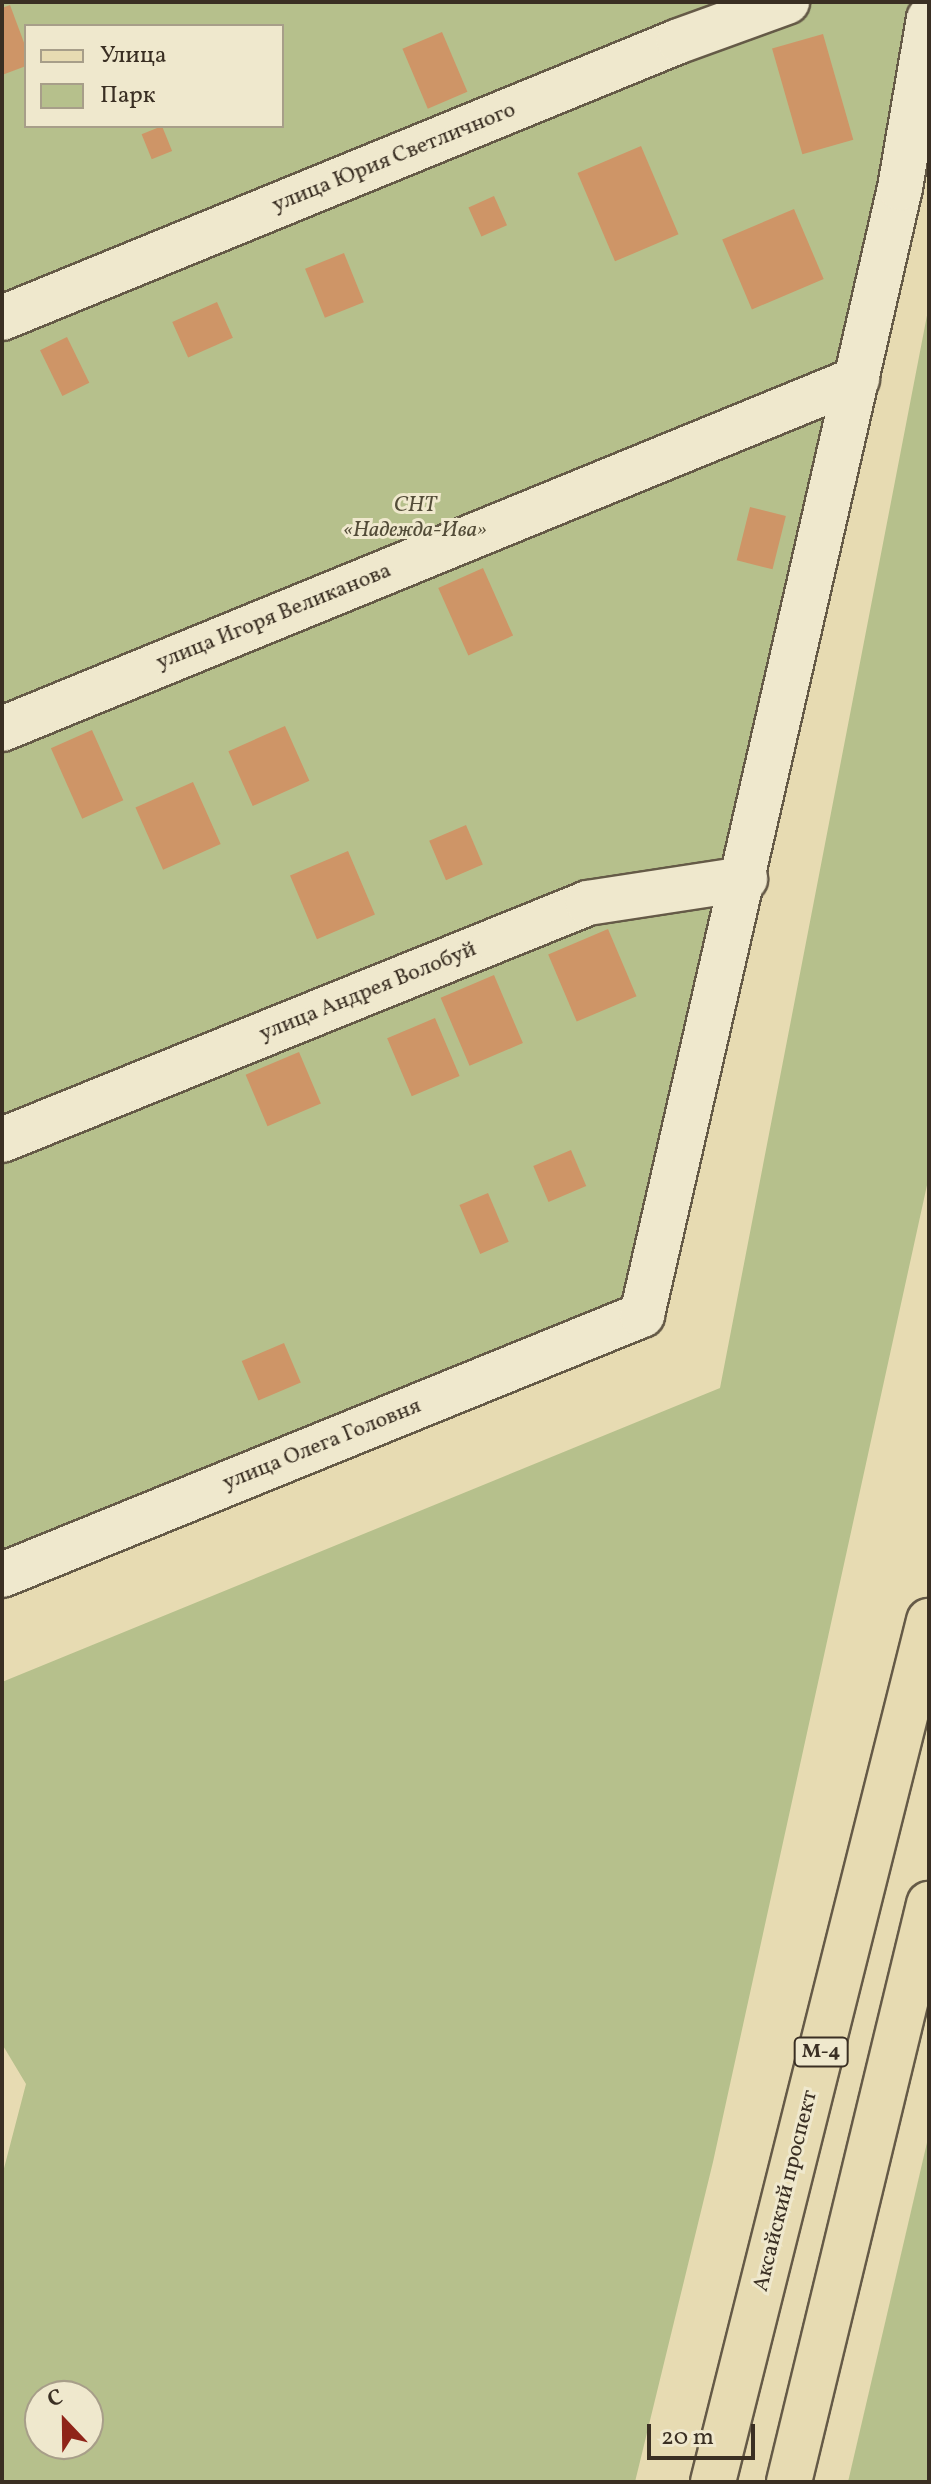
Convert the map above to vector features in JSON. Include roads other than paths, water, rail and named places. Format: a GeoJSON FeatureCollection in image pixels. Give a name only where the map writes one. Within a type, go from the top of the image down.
{"type":"FeatureCollection","features":[{"type":"Feature","properties":{"kind":"main road","name":"Аксайский проспект"},"geometry":{"type":"LineString","coordinates":[[713,2482],[929,1621]]}},
{"type":"Feature","properties":{"kind":"main road"},"geometry":{"type":"LineString","coordinates":[[789,2482],[929,1904]]}},
{"type":"Feature","properties":{"kind":"street","name":"улица Юрия Светличного"},"geometry":{"type":"LineString","coordinates":[[2,318],[679,41],[787,2]]}},
{"type":"Feature","properties":{"kind":"street"},"geometry":{"type":"LineString","coordinates":[[745,879],[900,188],[929,18]]}},
{"type":"Feature","properties":{"kind":"street","name":"улица Игоря Великанова"},"geometry":{"type":"LineString","coordinates":[[2,729],[857,379]]}},
{"type":"Feature","properties":{"kind":"street","name":"улица Андрея Волобуй"},"geometry":{"type":"LineString","coordinates":[[2,1140],[588,903],[745,879]]}},
{"type":"Feature","properties":{"kind":"street","name":"улица Олега Головня"},"geometry":{"type":"LineString","coordinates":[[2,1575],[642,1315],[745,879]]}},
{"type":"Feature","properties":{"kind":"park label","name":"СНТ «Надежда-Ива»"},"geometry":{"type":"Point","coordinates":[415,518]}}]}
